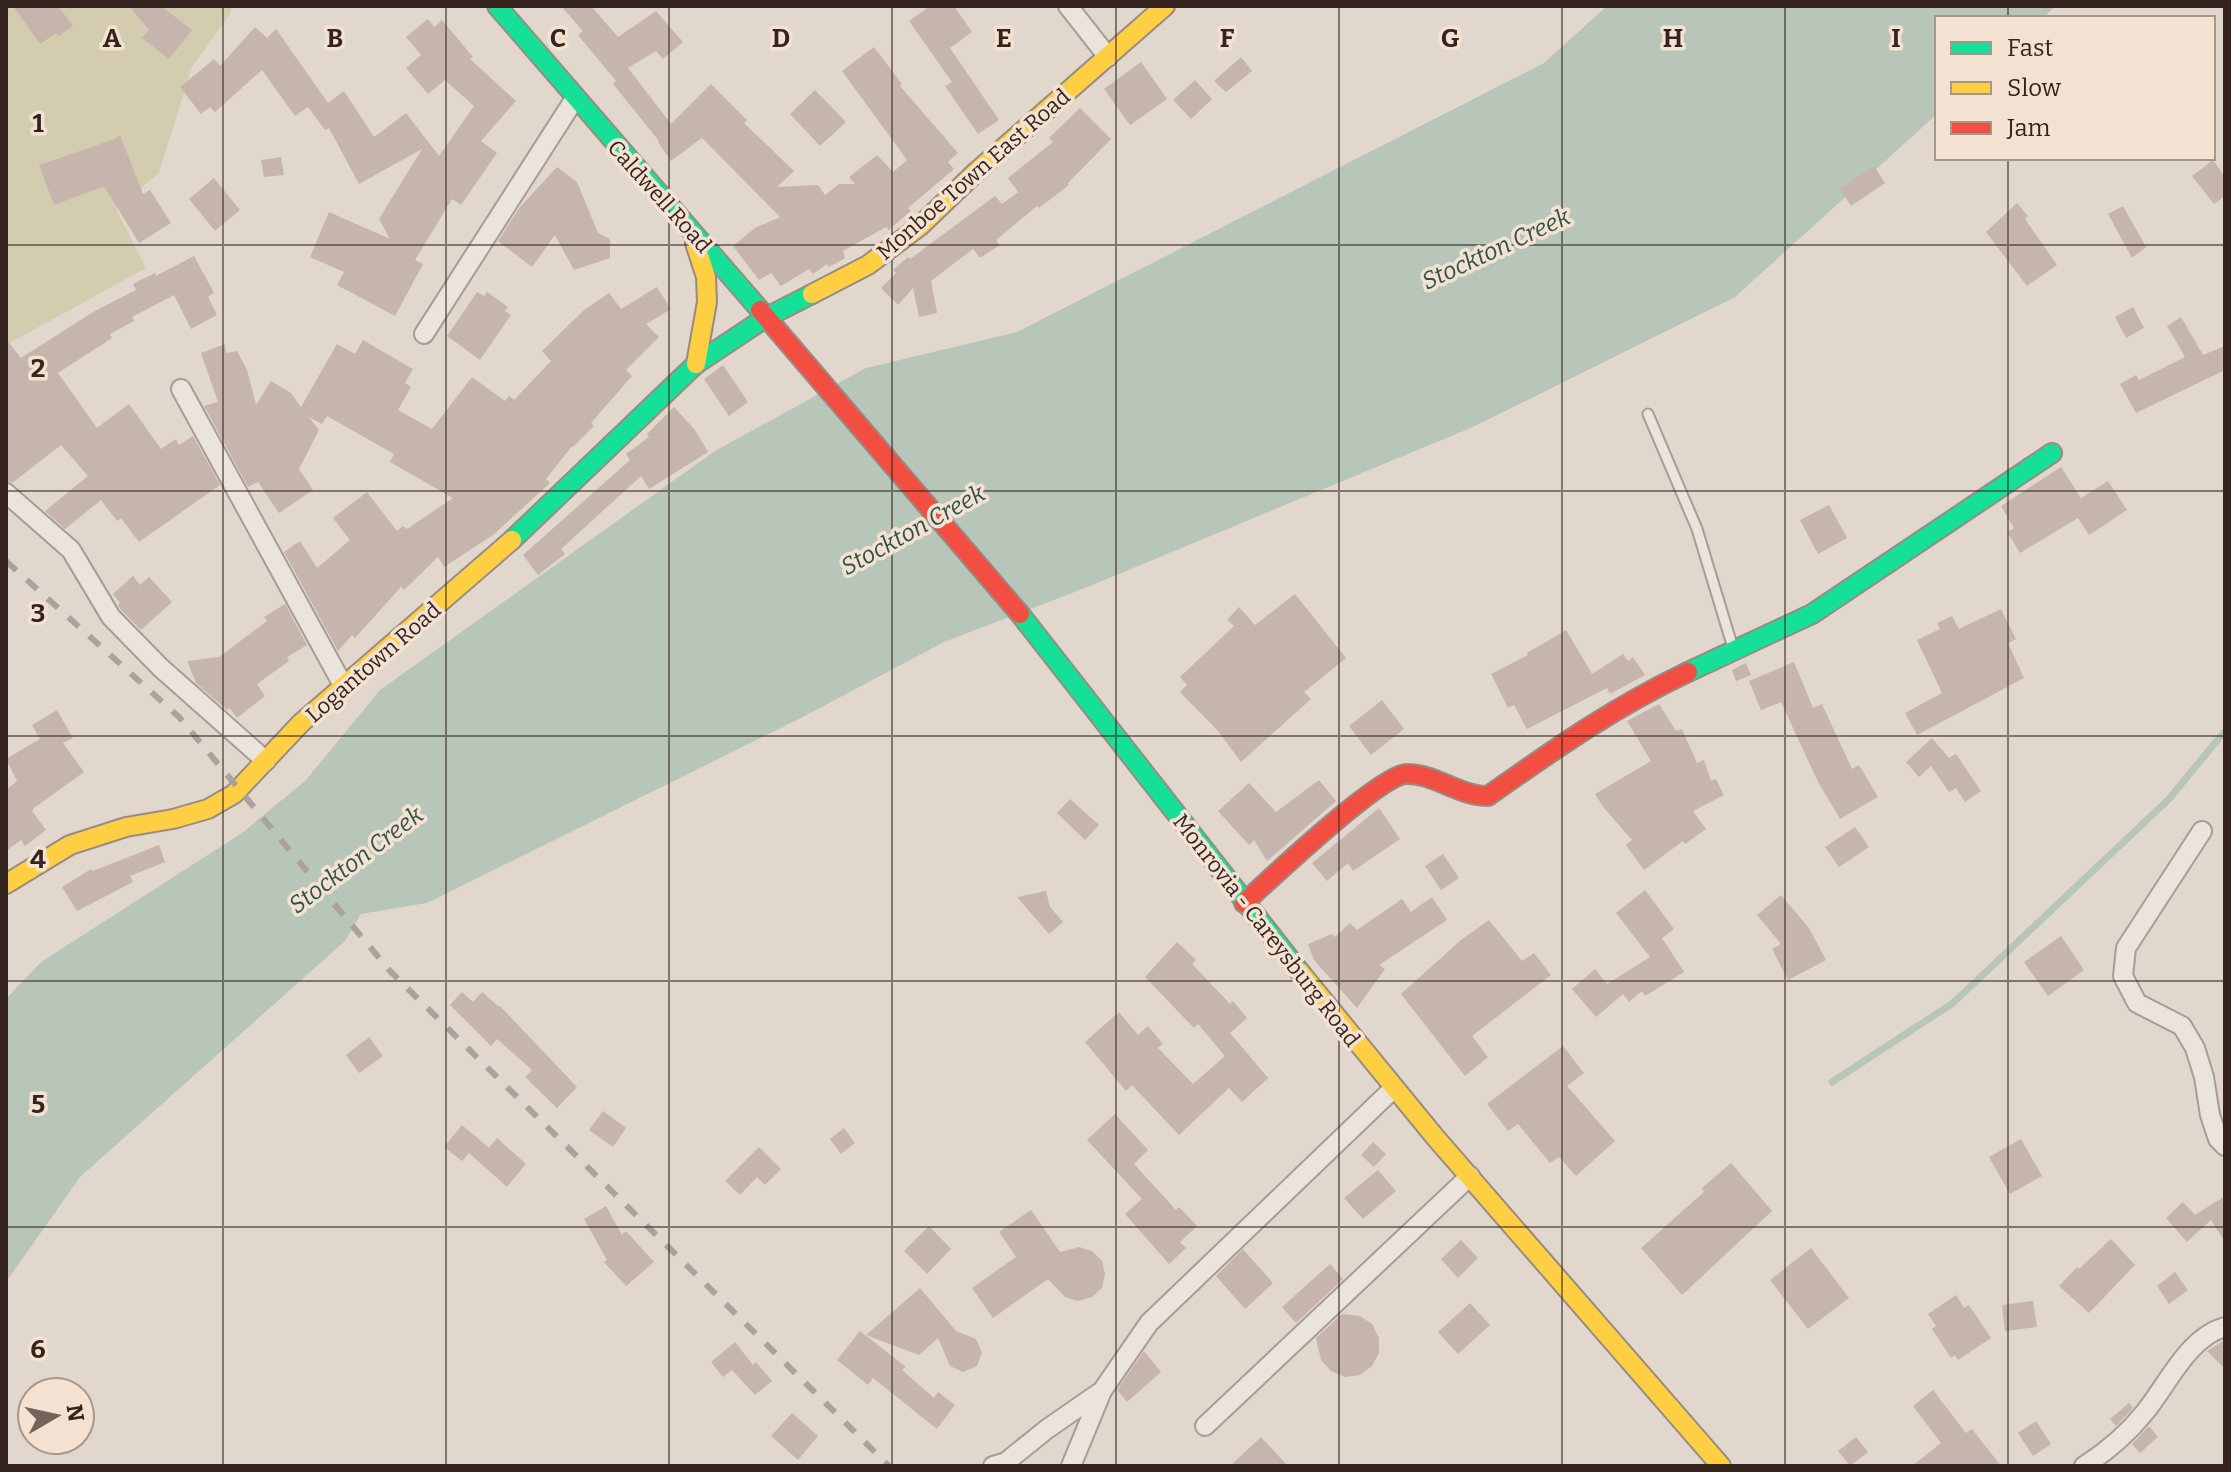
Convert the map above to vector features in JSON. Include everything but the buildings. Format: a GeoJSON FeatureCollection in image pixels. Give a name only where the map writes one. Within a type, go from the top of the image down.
{"type":"FeatureCollection","features":[{"type":"Feature","properties":{"kind":"street","name":"Caldwell Road"},"geometry":{"type":"LineString","coordinates":[[497,6],[574,100],[825,384]]}},
{"type":"Feature","properties":{"kind":"street"},"geometry":{"type":"LineString","coordinates":[[1068,6],[1108,57]]}},
{"type":"Feature","properties":{"kind":"street","name":"Monboe Town East Road"},"geometry":{"type":"LineString","coordinates":[[765,318],[868,265],[920,226],[976,172],[1165,6]]}},
{"type":"Feature","properties":{"kind":"street"},"geometry":{"type":"LineString","coordinates":[[424,334],[574,100]]}},
{"type":"Feature","properties":{"kind":"street"},"geometry":{"type":"LineString","coordinates":[[692,231],[707,290],[696,364]]}},
{"type":"Feature","properties":{"kind":"street","name":"Logantown Road"},"geometry":{"type":"LineString","coordinates":[[6,884],[70,845],[126,827],[208,809],[234,794],[301,723],[529,525],[696,364],[765,318]]}},
{"type":"Feature","properties":{"kind":"street","name":"Monrovia - Careysburg Road"},"geometry":{"type":"LineString","coordinates":[[825,384],[1028,624],[1244,903],[1394,1088],[1721,1466]]}},
{"type":"Feature","properties":{"kind":"street"},"geometry":{"type":"LineString","coordinates":[[181,389],[344,687]]}},
{"type":"Feature","properties":{"kind":"street"},"geometry":{"type":"LineString","coordinates":[[1244,903],[1330,826],[1392,777],[1403,773],[1416,774],[1469,797],[1488,796],[1584,728],[1640,695],[1812,614],[2052,453]]}},
{"type":"Feature","properties":{"kind":"street"},"geometry":{"type":"LineString","coordinates":[[6,493],[71,550],[111,617],[161,668],[266,761]]}},
{"type":"Feature","properties":{"kind":"street"},"geometry":{"type":"LineString","coordinates":[[2202,831],[2126,948],[2123,976],[2137,1003],[2182,1026],[2195,1048],[2204,1077],[2210,1115],[2218,1139],[2225,1146]]}},
{"type":"Feature","properties":{"kind":"street"},"geometry":{"type":"LineString","coordinates":[[1071,1466],[1102,1391],[1149,1323],[1394,1088]]}},
{"type":"Feature","properties":{"kind":"street"},"geometry":{"type":"LineString","coordinates":[[1205,1426],[1470,1176]]}},
{"type":"Feature","properties":{"kind":"street"},"geometry":{"type":"LineString","coordinates":[[2084,1466],[2097,1458],[2144,1414],[2200,1340],[2225,1327]]}},
{"type":"Feature","properties":{"kind":"street"},"geometry":{"type":"LineString","coordinates":[[993,1466],[1006,1462],[1102,1391]]}},
{"type":"Feature","properties":{"kind":"lane"},"geometry":{"type":"LineString","coordinates":[[1648,414],[1697,529],[1733,650]]}},
{"type":"Feature","properties":{"kind":"shaded area"},"geometry":{"type":"Polygon","coordinates":[[[6,6],[231,6],[230,14],[192,67],[159,173],[116,209],[146,268],[6,345],[6,6]]]}},
{"type":"Feature","properties":{"kind":"water","name":"Stockton Creek"},"geometry":{"type":"Polygon","coordinates":[[[1607,6],[2056,6],[2045,16],[1935,16],[1935,116],[1735,297],[1473,427],[1085,588],[944,642],[799,719],[427,903],[361,914],[345,941],[80,1177],[6,1282],[6,999],[41,962],[242,833],[306,780],[380,690],[715,451],[866,368],[1017,332],[1544,63],[1607,6]]]}},
{"type":"Feature","properties":{"kind":"waterway"},"geometry":{"type":"LineString","coordinates":[[1832,1082],[1953,1003],[2168,800],[2225,731]]}},
{"type":"Feature","properties":{"kind":"railway"},"geometry":{"type":"LineString","coordinates":[[6,561],[179,717],[390,971],[889,1466]]}},
{"type":"Feature","properties":{"kind":"traffic: fast"},"geometry":{"type":"LineString","coordinates":[[497,6],[760,310]]}},
{"type":"Feature","properties":{"kind":"traffic: fast"},"geometry":{"type":"LineString","coordinates":[[512,540],[696,364],[765,318],[812,294]]}},
{"type":"Feature","properties":{"kind":"traffic: fast"},"geometry":{"type":"LineString","coordinates":[[1688,672],[1812,614],[2052,453]]}},
{"type":"Feature","properties":{"kind":"traffic: fast"},"geometry":{"type":"LineString","coordinates":[[1020,614],[1300,972]]}},
{"type":"Feature","properties":{"kind":"traffic: slow"},"geometry":{"type":"LineString","coordinates":[[812,294],[868,265],[920,226],[976,172],[1165,6]]}},
{"type":"Feature","properties":{"kind":"traffic: slow"},"geometry":{"type":"LineString","coordinates":[[695,243],[706,277],[707,302],[696,364]]}},
{"type":"Feature","properties":{"kind":"traffic: slow"},"geometry":{"type":"LineString","coordinates":[[6,884],[70,845],[126,827],[208,809],[234,794],[301,723],[512,540]]}},
{"type":"Feature","properties":{"kind":"traffic: slow"},"geometry":{"type":"LineString","coordinates":[[1300,972],[1435,1137],[1721,1466]]}},
{"type":"Feature","properties":{"kind":"traffic: jam"},"geometry":{"type":"LineString","coordinates":[[760,310],[1020,614]]}},
{"type":"Feature","properties":{"kind":"traffic: jam"},"geometry":{"type":"LineString","coordinates":[[1244,903],[1350,809],[1392,779],[1406,774],[1416,775],[1488,796],[1610,714],[1688,672]]}}]}
